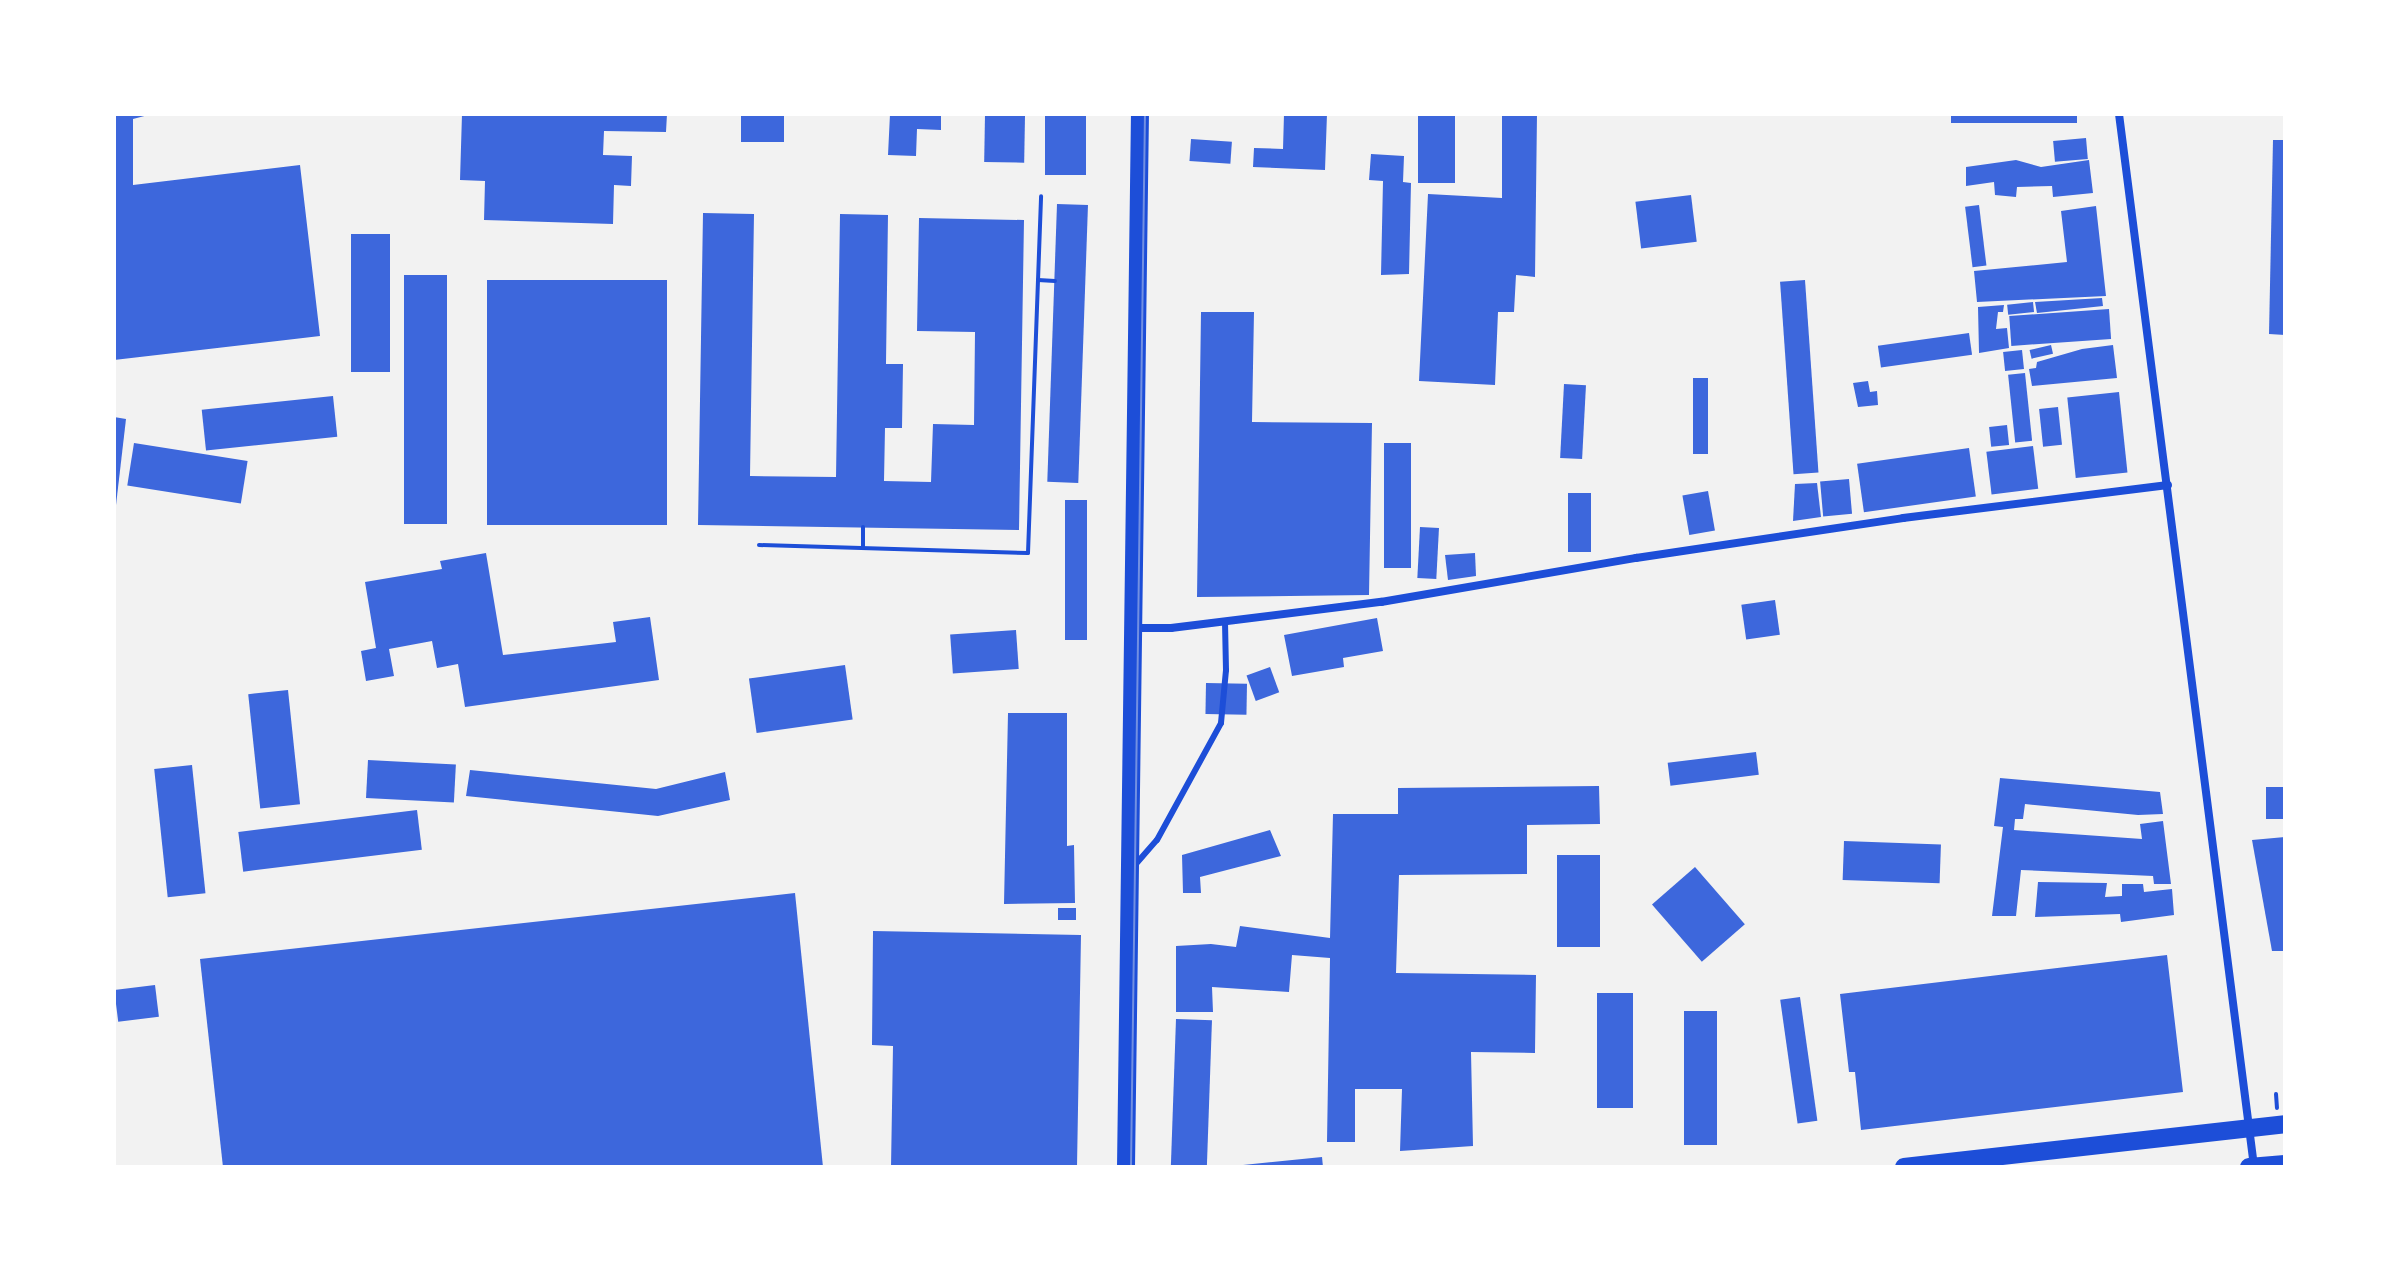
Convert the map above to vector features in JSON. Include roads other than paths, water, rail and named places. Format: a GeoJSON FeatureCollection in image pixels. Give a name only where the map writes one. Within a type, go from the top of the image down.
{"type":"FeatureCollection","features":[{"type":"Feature","properties":{"kind":"main road"},"geometry":{"type":"LineString","coordinates":[[1126,1167],[1140,114]]}},
{"type":"Feature","properties":{"kind":"main road"},"geometry":{"type":"LineString","coordinates":[[1904,1167],[2285,1124]]}},
{"type":"Feature","properties":{"kind":"main road"},"geometry":{"type":"LineString","coordinates":[[2252,1167],[2285,1164]]}},
{"type":"Feature","properties":{"kind":"street"},"geometry":{"type":"LineString","coordinates":[[2119,114],[2252,1167]]}},
{"type":"Feature","properties":{"kind":"street"},"geometry":{"type":"LineString","coordinates":[[1133,628],[1171,628],[1381,602],[1840,527],[2168,485]]}},
{"type":"Feature","properties":{"kind":"lane"},"geometry":{"type":"LineString","coordinates":[[1130,871],[1157,840],[1221,723],[1226,670],[1225,619]]}},
{"type":"Feature","properties":{"kind":"tram line"},"geometry":{"type":"LineString","coordinates":[[1131,1167],[1145,114]]}}]}
